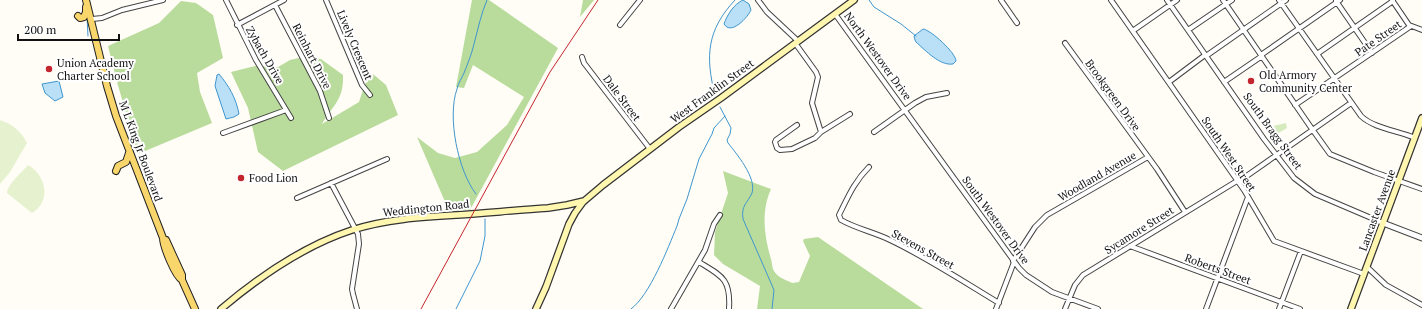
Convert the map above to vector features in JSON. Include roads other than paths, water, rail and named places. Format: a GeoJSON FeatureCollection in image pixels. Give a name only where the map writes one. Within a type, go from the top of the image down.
{"type":"FeatureCollection","features":[{"type":"Feature","properties":{"kind":"main road"},"geometry":{"type":"LineString","coordinates":[[78,16],[80,18],[84,16],[86,12],[85,0]]}},
{"type":"Feature","properties":{"kind":"main road","name":"M L King Jr Boulevard"},"geometry":{"type":"LineString","coordinates":[[85,0],[92,19],[109,94],[129,152],[178,278],[182,280],[195,309]]}},
{"type":"Feature","properties":{"kind":"main road","name":"West Franklin Street"},"geometry":{"type":"LineString","coordinates":[[584,201],[650,149],[854,0]]}},
{"type":"Feature","properties":{"kind":"main road","name":"Lancaster Avenue"},"geometry":{"type":"LineString","coordinates":[[1350,309],[1422,118]]}},
{"type":"Feature","properties":{"kind":"main road"},"geometry":{"type":"LineString","coordinates":[[116,171],[118,166],[126,162],[129,152]]}},
{"type":"Feature","properties":{"kind":"main road"},"geometry":{"type":"LineString","coordinates":[[536,309],[546,287],[569,224],[584,201]]}},
{"type":"Feature","properties":{"kind":"main road","name":"Weddington Road"},"geometry":{"type":"LineString","coordinates":[[221,309],[259,278],[292,257],[355,229],[403,219],[548,208],[584,201]]}},
{"type":"Feature","properties":{"kind":"main road"},"geometry":{"type":"LineString","coordinates":[[531,309],[540,299]]}},
{"type":"Feature","properties":{"kind":"street"},"geometry":{"type":"LineString","coordinates":[[92,19],[102,18],[122,10],[163,0]]}},
{"type":"Feature","properties":{"kind":"street","name":"Zybach Drive"},"geometry":{"type":"LineString","coordinates":[[226,0],[237,25],[256,60],[291,118]]}},
{"type":"Feature","properties":{"kind":"street"},"geometry":{"type":"LineString","coordinates":[[237,25],[284,0]]}},
{"type":"Feature","properties":{"kind":"street","name":"Lively Crescent"},"geometry":{"type":"LineString","coordinates":[[326,0],[362,85],[370,96]]}},
{"type":"Feature","properties":{"kind":"street"},"geometry":{"type":"LineString","coordinates":[[620,25],[640,0]]}},
{"type":"Feature","properties":{"kind":"street"},"geometry":{"type":"LineString","coordinates":[[758,0],[767,12],[797,42],[816,72],[818,77],[812,103],[821,132]]}},
{"type":"Feature","properties":{"kind":"street"},"geometry":{"type":"LineString","coordinates":[[1001,0],[1018,23]]}},
{"type":"Feature","properties":{"kind":"street","name":"South West Street"},"geometry":{"type":"LineString","coordinates":[[1111,0],[1134,30],[1238,181],[1274,241],[1364,274]]}},
{"type":"Feature","properties":{"kind":"street","name":"South Bragg Street"},"geometry":{"type":"LineString","coordinates":[[1167,0],[1224,82],[1294,178],[1315,194],[1383,224],[1422,238]]}},
{"type":"Feature","properties":{"kind":"street"},"geometry":{"type":"LineString","coordinates":[[1134,30],[1177,0]]}},
{"type":"Feature","properties":{"kind":"street"},"geometry":{"type":"LineString","coordinates":[[1188,30],[1224,2],[1232,0]]}},
{"type":"Feature","properties":{"kind":"street"},"geometry":{"type":"LineString","coordinates":[[1169,82],[1280,1],[1286,0]]}},
{"type":"Feature","properties":{"kind":"street"},"geometry":{"type":"LineString","coordinates":[[1280,1],[1364,120],[1415,138]]}},
{"type":"Feature","properties":{"kind":"street"},"geometry":{"type":"LineString","coordinates":[[1224,82],[1337,1],[1372,53]]}},
{"type":"Feature","properties":{"kind":"street"},"geometry":{"type":"LineString","coordinates":[[1317,54],[1392,1],[1411,26],[1422,30]]}},
{"type":"Feature","properties":{"kind":"street"},"geometry":{"type":"LineString","coordinates":[[1224,2],[1330,154],[1422,189]]}},
{"type":"Feature","properties":{"kind":"street","name":"Reinhart Drive"},"geometry":{"type":"LineString","coordinates":[[275,5],[320,91],[329,118]]}},
{"type":"Feature","properties":{"kind":"street","name":"North Westover Drive"},"geometry":{"type":"LineString","coordinates":[[835,14],[906,110]]}},
{"type":"Feature","properties":{"kind":"street","name":"Pate Street"},"geometry":{"type":"LineString","coordinates":[[1295,105],[1411,26]]}},
{"type":"Feature","properties":{"kind":"street","name":"Brookgreen Drive"},"geometry":{"type":"LineString","coordinates":[[1065,42],[1148,157]]}},
{"type":"Feature","properties":{"kind":"street","name":"Dale Street"},"geometry":{"type":"LineString","coordinates":[[582,57],[584,63],[650,149]]}},
{"type":"Feature","properties":{"kind":"street"},"geometry":{"type":"LineString","coordinates":[[874,132],[926,97],[947,93]]}},
{"type":"Feature","properties":{"kind":"street","name":"Sycamore Street"},"geometry":{"type":"LineString","coordinates":[[1066,309],[1076,284],[1083,275],[1238,181],[1352,103]]}},
{"type":"Feature","properties":{"kind":"street"},"geometry":{"type":"LineString","coordinates":[[223,133],[286,110]]}},
{"type":"Feature","properties":{"kind":"street","name":"South Westover Drive"},"geometry":{"type":"LineString","coordinates":[[906,110],[1014,261],[1026,274],[1052,292],[1098,309]]}},
{"type":"Feature","properties":{"kind":"street"},"geometry":{"type":"LineString","coordinates":[[797,125],[776,140],[775,142],[777,148],[780,150],[792,149],[815,138],[821,132],[850,114]]}},
{"type":"Feature","properties":{"kind":"street","name":"Woodland Avenue"},"geometry":{"type":"LineString","coordinates":[[996,309],[1014,261],[1035,227],[1047,215],[1148,157],[1186,212]]}},
{"type":"Feature","properties":{"kind":"street"},"geometry":{"type":"LineString","coordinates":[[297,198],[387,159]]}},
{"type":"Feature","properties":{"kind":"street","name":"Stevens Street"},"geometry":{"type":"LineString","coordinates":[[869,167],[858,178],[839,215],[841,220],[907,248],[998,303]]}},
{"type":"Feature","properties":{"kind":"street"},"geometry":{"type":"LineString","coordinates":[[331,183],[358,234],[359,244],[352,294],[357,309]]}},
{"type":"Feature","properties":{"kind":"street"},"geometry":{"type":"LineString","coordinates":[[1206,309],[1248,197]]}},
{"type":"Feature","properties":{"kind":"street"},"geometry":{"type":"LineString","coordinates":[[672,309],[699,262],[714,224],[720,215]]}},
{"type":"Feature","properties":{"kind":"street","name":"Roberts Street"},"geometry":{"type":"LineString","coordinates":[[1130,246],[1300,309]]}},
{"type":"Feature","properties":{"kind":"street"},"geometry":{"type":"LineString","coordinates":[[1279,309],[1301,251]]}},
{"type":"Feature","properties":{"kind":"street"},"geometry":{"type":"LineString","coordinates":[[699,262],[720,275],[725,281],[729,289],[729,309]]}},
{"type":"Feature","properties":{"kind":"street"},"geometry":{"type":"LineString","coordinates":[[1367,267],[1386,285],[1422,306]]}},
{"type":"Feature","properties":{"kind":"water"},"geometry":{"type":"Polygon","coordinates":[[[743,0],[749,4],[751,10],[743,21],[735,27],[727,27],[724,24],[729,14],[737,4],[743,0]]]}},
{"type":"Feature","properties":{"kind":"water"},"geometry":{"type":"Polygon","coordinates":[[[923,29],[932,33],[948,48],[955,57],[956,61],[953,64],[943,63],[916,42],[914,36],[923,29]]]}},
{"type":"Feature","properties":{"kind":"water"},"geometry":{"type":"Polygon","coordinates":[[[219,74],[232,92],[239,114],[226,119],[215,86],[217,75],[219,74]]]}},
{"type":"Feature","properties":{"kind":"water"},"geometry":{"type":"Polygon","coordinates":[[[59,81],[63,97],[55,101],[45,93],[42,84],[59,81]]]}},
{"type":"Feature","properties":{"kind":"waterway"},"geometry":{"type":"LineString","coordinates":[[476,194],[464,172],[459,158],[453,114],[454,101],[459,83],[471,54],[481,16],[487,0]]}},
{"type":"Feature","properties":{"kind":"waterway"},"geometry":{"type":"LineString","coordinates":[[715,95],[710,68],[711,44],[719,22],[735,0]]}},
{"type":"Feature","properties":{"kind":"waterway"},"geometry":{"type":"LineString","coordinates":[[869,0],[874,7],[901,24],[916,36]]}},
{"type":"Feature","properties":{"kind":"waterway"},"geometry":{"type":"LineString","coordinates":[[87,17],[88,36]]}},
{"type":"Feature","properties":{"kind":"waterway"},"geometry":{"type":"LineString","coordinates":[[720,107],[731,128],[727,140],[728,143],[749,173],[753,187],[752,193],[743,211],[743,219],[774,290],[772,309]]}},
{"type":"Feature","properties":{"kind":"waterway"},"geometry":{"type":"LineString","coordinates":[[631,309],[645,293],[664,258],[687,199],[699,159],[714,128],[725,116]]}},
{"type":"Feature","properties":{"kind":"waterway"},"geometry":{"type":"LineString","coordinates":[[456,309],[480,261],[485,236],[485,219]]}},
{"type":"Feature","properties":{"kind":"railway"},"geometry":{"type":"LineString","coordinates":[[421,309],[550,72],[598,0]]}},
{"type":"Feature","properties":{"kind":"place","name":"Union Academy Charter School"},"geometry":{"type":"Point","coordinates":[49,69]}},
{"type":"Feature","properties":{"kind":"place","name":"Old Armory Community Center"},"geometry":{"type":"Point","coordinates":[1251,81]}},
{"type":"Feature","properties":{"kind":"place","name":"Food Lion"},"geometry":{"type":"Point","coordinates":[241,178]}}]}
